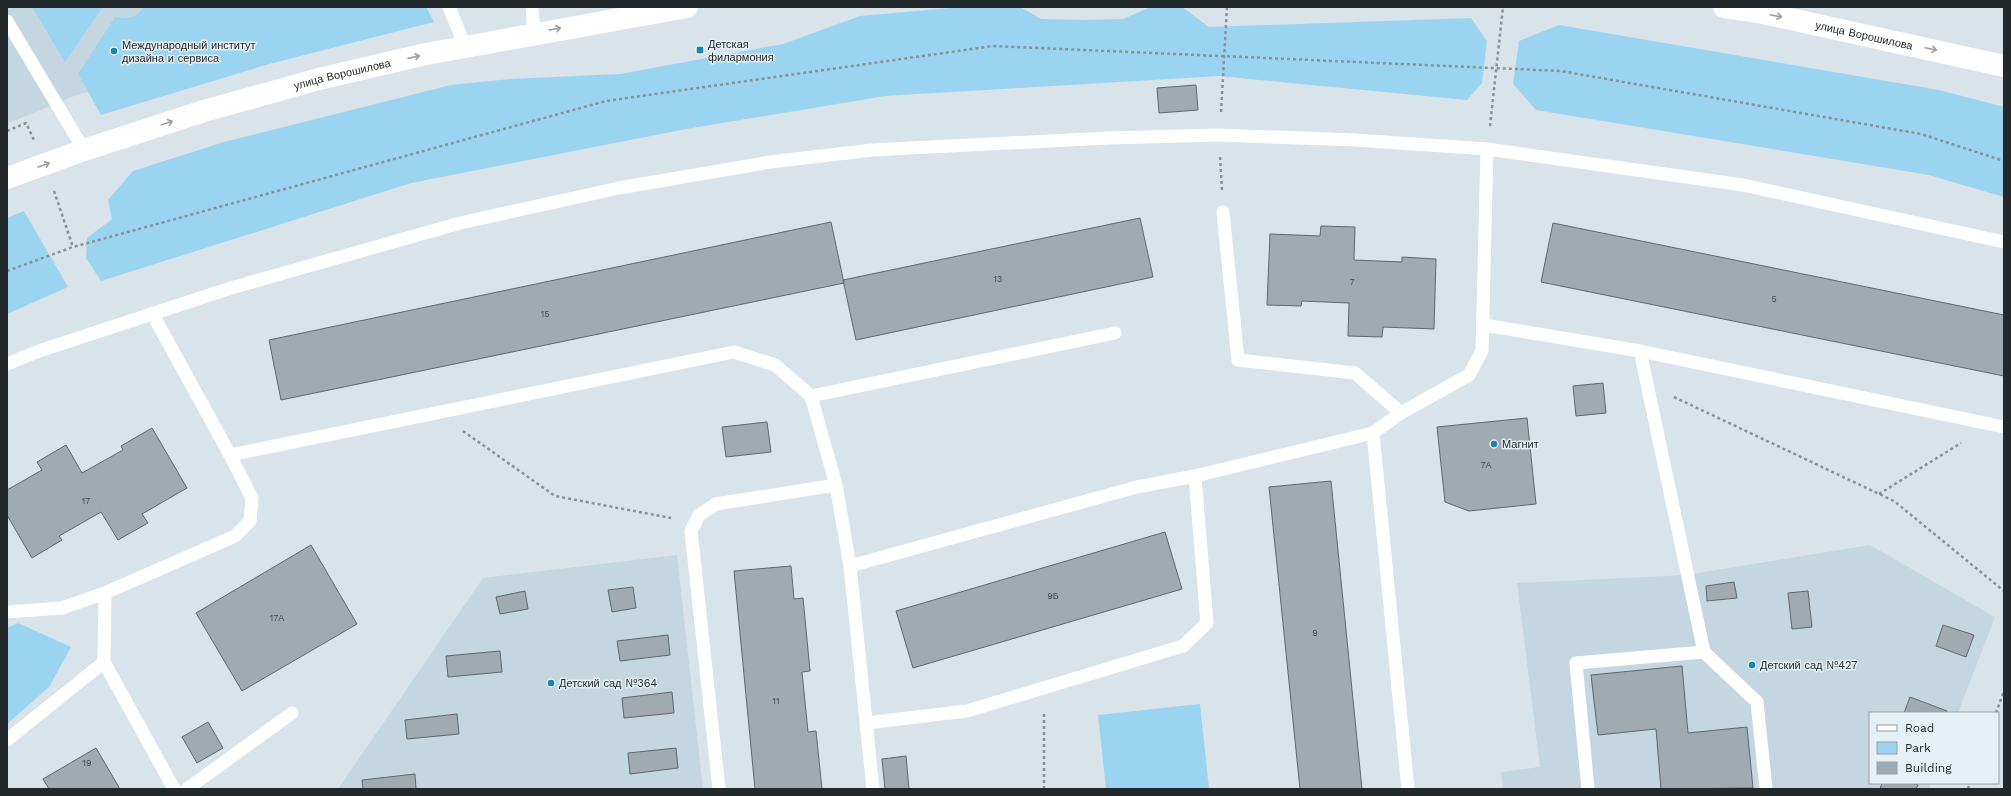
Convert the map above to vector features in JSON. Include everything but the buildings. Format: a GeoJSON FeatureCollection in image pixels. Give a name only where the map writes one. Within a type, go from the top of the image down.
{"type":"FeatureCollection","features":[{"type":"Feature","properties":{"kind":"street","name":"улица Ворошилова"},"geometry":{"type":"LineString","coordinates":[[7,178],[84,150],[204,111],[319,79],[465,46],[687,7]]}},
{"type":"Feature","properties":{"kind":"street","name":"улица Ворошилова"},"geometry":{"type":"LineString","coordinates":[[1724,7],[1758,12],[2004,66]]}},
{"type":"Feature","properties":{"kind":"lane"},"geometry":{"type":"LineString","coordinates":[[449,7],[465,46]]}},
{"type":"Feature","properties":{"kind":"lane"},"geometry":{"type":"LineString","coordinates":[[532,7],[534,33]]}},
{"type":"Feature","properties":{"kind":"lane"},"geometry":{"type":"LineString","coordinates":[[7,21],[84,150]]}},
{"type":"Feature","properties":{"kind":"lane"},"geometry":{"type":"LineString","coordinates":[[7,364],[39,351],[231,288],[460,223],[619,188],[770,162],[880,149],[1108,138],[1219,135],[1355,140],[1487,149],[1743,185],[2004,242]]}},
{"type":"Feature","properties":{"kind":"lane"},"geometry":{"type":"LineString","coordinates":[[850,566],[1137,487],[1195,476],[1373,433],[1401,413],[1469,375],[1482,352],[1484,325],[1487,149]]}},
{"type":"Feature","properties":{"kind":"lane"},"geometry":{"type":"LineString","coordinates":[[1223,212],[1238,360],[1355,373],[1401,413]]}},
{"type":"Feature","properties":{"kind":"lane"},"geometry":{"type":"LineString","coordinates":[[7,612],[62,608],[106,593],[235,536],[250,520],[252,498],[152,313]]}},
{"type":"Feature","properties":{"kind":"lane"},"geometry":{"type":"LineString","coordinates":[[1484,325],[1640,351],[2004,427]]}},
{"type":"Feature","properties":{"kind":"lane"},"geometry":{"type":"LineString","coordinates":[[811,396],[1115,333]]}},
{"type":"Feature","properties":{"kind":"lane"},"geometry":{"type":"LineString","coordinates":[[1640,351],[1704,652],[1757,702],[1766,789]]}},
{"type":"Feature","properties":{"kind":"lane"},"geometry":{"type":"LineString","coordinates":[[230,455],[438,414],[734,352],[775,365],[811,396],[836,485],[850,566],[872,789]]}},
{"type":"Feature","properties":{"kind":"lane"},"geometry":{"type":"LineString","coordinates":[[1373,433],[1408,789]]}},
{"type":"Feature","properties":{"kind":"lane"},"geometry":{"type":"LineString","coordinates":[[866,723],[967,711],[1183,646],[1207,623],[1195,476]]}},
{"type":"Feature","properties":{"kind":"lane"},"geometry":{"type":"LineString","coordinates":[[719,789],[691,531],[698,515],[716,504],[836,485]]}},
{"type":"Feature","properties":{"kind":"lane"},"geometry":{"type":"LineString","coordinates":[[106,593],[104,662],[174,789]]}},
{"type":"Feature","properties":{"kind":"lane"},"geometry":{"type":"LineString","coordinates":[[1588,789],[1576,663],[1704,652]]}},
{"type":"Feature","properties":{"kind":"lane"},"geometry":{"type":"LineString","coordinates":[[7,740],[104,662]]}},
{"type":"Feature","properties":{"kind":"lane"},"geometry":{"type":"LineString","coordinates":[[187,789],[292,713]]}},
{"type":"Feature","properties":{"kind":"path"},"geometry":{"type":"LineString","coordinates":[[1223,212],[1219,135],[1227,7]]}},
{"type":"Feature","properties":{"kind":"path"},"geometry":{"type":"LineString","coordinates":[[1487,149],[1503,7]]}},
{"type":"Feature","properties":{"kind":"path"},"geometry":{"type":"LineString","coordinates":[[7,271],[73,247],[606,101],[993,46],[1562,71],[1921,134],[2004,161]]}},
{"type":"Feature","properties":{"kind":"path"},"geometry":{"type":"LineString","coordinates":[[1646,384],[1894,502],[2004,591]]}},
{"type":"Feature","properties":{"kind":"path"},"geometry":{"type":"LineString","coordinates":[[438,414],[555,496],[695,522]]}},
{"type":"Feature","properties":{"kind":"path"},"geometry":{"type":"LineString","coordinates":[[1879,495],[1990,424]]}},
{"type":"Feature","properties":{"kind":"path"},"geometry":{"type":"LineString","coordinates":[[1044,688],[1044,789]]}},
{"type":"Feature","properties":{"kind":"path"},"geometry":{"type":"LineString","coordinates":[[1996,712],[2004,691]]}},
{"type":"Feature","properties":{"kind":"shaded area","name":"Международный институт дизайна и сервиса"},"geometry":{"type":"Polygon","coordinates":[[[7,7],[370,7],[74,96],[7,124],[7,7]]]}},
{"type":"Feature","properties":{"kind":"shaded area","name":"Детский сад №427"},"geometry":{"type":"Polygon","coordinates":[[[1870,545],[1995,617],[1958,712],[1869,712],[1869,784],[1931,784],[1929,789],[1503,789],[1501,772],[1540,767],[1517,583],[1686,575],[1870,545]]]}},
{"type":"Feature","properties":{"kind":"shaded area","name":"Детский сад №364"},"geometry":{"type":"Polygon","coordinates":[[[677,555],[703,789],[338,789],[483,578],[677,555]]]}},
{"type":"Feature","properties":{"kind":"green space"},"geometry":{"type":"Polygon","coordinates":[[[32,7],[103,7],[65,62],[32,7]]]}},
{"type":"Feature","properties":{"kind":"green space"},"geometry":{"type":"Polygon","coordinates":[[[144,7],[426,7],[434,22],[269,64],[101,115],[78,74],[115,17],[132,17],[144,7]]]}},
{"type":"Feature","properties":{"kind":"green space"},"geometry":{"type":"Polygon","coordinates":[[[962,7],[1020,7],[1041,19],[1085,20],[1123,19],[1151,7],[1182,7],[1209,27],[1471,18],[1487,41],[1482,83],[1467,100],[1219,76],[885,96],[686,129],[411,183],[101,281],[86,258],[87,238],[112,219],[108,200],[133,171],[224,142],[451,85],[510,79],[620,74],[783,44],[860,16],[962,7]]]}},
{"type":"Feature","properties":{"kind":"green space"},"geometry":{"type":"Polygon","coordinates":[[[1559,25],[1939,90],[2004,107],[2004,197],[1929,175],[1536,110],[1513,84],[1519,41],[1559,25]]]}},
{"type":"Feature","properties":{"kind":"green space"},"geometry":{"type":"Polygon","coordinates":[[[24,211],[68,287],[7,314],[7,218],[24,211]]]}},
{"type":"Feature","properties":{"kind":"green space"},"geometry":{"type":"Polygon","coordinates":[[[18,623],[71,647],[49,687],[7,724],[7,628],[18,623]]]}},
{"type":"Feature","properties":{"kind":"green space"},"geometry":{"type":"Polygon","coordinates":[[[1200,704],[1209,789],[1106,789],[1098,715],[1200,704]]]}},
{"type":"Feature","properties":{"kind":"place","name":"Детская филармония"},"geometry":{"type":"Point","coordinates":[700,50]}},
{"type":"Feature","properties":{"kind":"place","name":"Международный институт дизайна и сервиса"},"geometry":{"type":"Point","coordinates":[114,51]}},
{"type":"Feature","properties":{"kind":"place","name":"Магнит"},"geometry":{"type":"Point","coordinates":[1494,444]}},
{"type":"Feature","properties":{"kind":"place","name":"Детский сад №427"},"geometry":{"type":"Point","coordinates":[1752,665]}},
{"type":"Feature","properties":{"kind":"place","name":"Детский сад №364"},"geometry":{"type":"Point","coordinates":[551,683]}}]}
